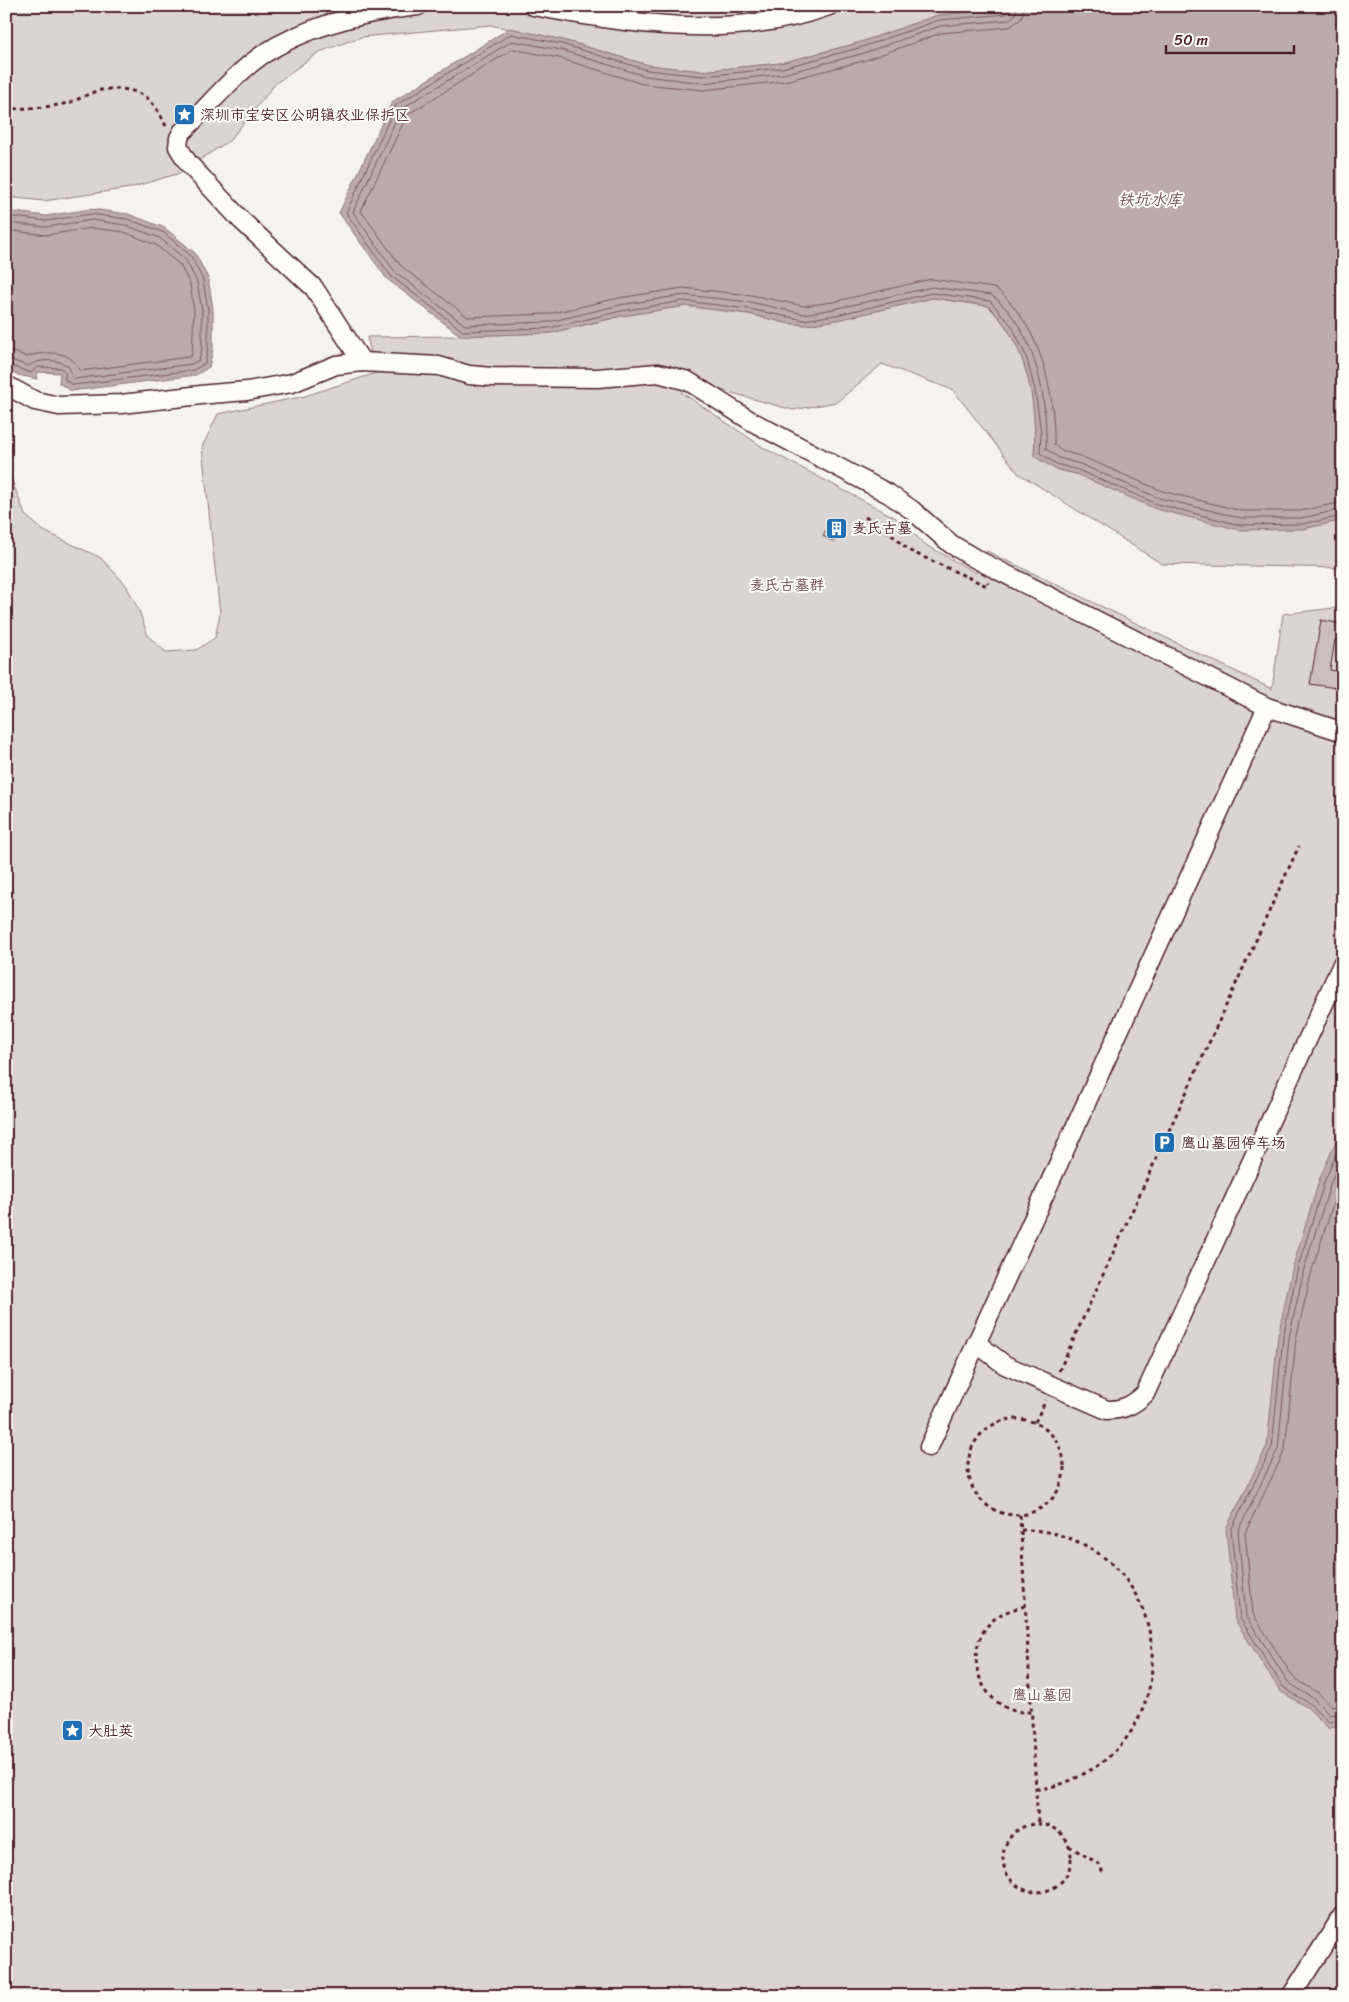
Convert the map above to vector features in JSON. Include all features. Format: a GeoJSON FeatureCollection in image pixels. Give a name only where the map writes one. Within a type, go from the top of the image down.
{"type":"FeatureCollection","features":[{"type":"Feature","properties":{"kind":"street"},"geometry":{"type":"LineString","coordinates":[[362,362],[314,288],[241,220],[188,164],[178,147],[179,138],[182,132],[225,88],[261,56],[278,46],[317,28],[359,15],[418,6]]}},
{"type":"Feature","properties":{"kind":"street"},"geometry":{"type":"LineString","coordinates":[[533,6],[640,23],[686,27],[722,27],[780,20],[828,6]]}},
{"type":"Feature","properties":{"kind":"street"},"geometry":{"type":"LineString","coordinates":[[6,385],[35,402],[59,406],[121,404],[210,394],[247,392],[292,383],[336,365],[362,362],[438,366],[469,375],[492,377],[598,378],[658,373],[688,381],[760,426],[889,494],[912,510],[951,544],[974,558],[1267,707],[1342,728]]}},
{"type":"Feature","properties":{"kind":"street"},"geometry":{"type":"LineString","coordinates":[[929,1447],[1267,707]]}},
{"type":"Feature","properties":{"kind":"street"},"geometry":{"type":"LineString","coordinates":[[976,1343],[1005,1365],[1107,1410],[1120,1410],[1134,1404],[1145,1394],[1343,962]]}},
{"type":"Feature","properties":{"kind":"street"},"geometry":{"type":"LineString","coordinates":[[1291,1996],[1343,1916]]}},
{"type":"Feature","properties":{"kind":"path"},"geometry":{"type":"LineString","coordinates":[[6,109],[43,108],[69,103],[98,91],[117,88],[146,97],[158,111],[178,147]]}},
{"type":"Feature","properties":{"kind":"path"},"geometry":{"type":"LineString","coordinates":[[865,518],[884,528],[910,550],[986,586]]}},
{"type":"Feature","properties":{"kind":"path"},"geometry":{"type":"LineString","coordinates":[[1035,1422],[1299,846]]}},
{"type":"Feature","properties":{"kind":"path"},"geometry":{"type":"LineString","coordinates":[[1020,1418],[1035,1422],[1049,1430],[1059,1443],[1064,1458],[1064,1474],[1059,1490],[1049,1502],[1035,1511],[1020,1515],[1004,1514],[990,1508],[978,1497],[970,1483],[967,1467],[970,1451],[977,1437],[989,1426],[1004,1419],[1020,1418]]}},
{"type":"Feature","properties":{"kind":"path"},"geometry":{"type":"LineString","coordinates":[[1020,1515],[1038,1824]]}},
{"type":"Feature","properties":{"kind":"path"},"geometry":{"type":"LineString","coordinates":[[1021,1530],[1059,1534],[1088,1546],[1113,1565],[1133,1590],[1147,1618],[1153,1650],[1152,1681],[1143,1712],[1126,1739],[1104,1762],[1077,1778],[1036,1789]]}},
{"type":"Feature","properties":{"kind":"path"},"geometry":{"type":"LineString","coordinates":[[1025,1606],[1010,1610],[996,1618],[984,1630],[977,1645],[975,1662],[978,1678],[986,1693],[998,1704],[1014,1711],[1032,1712]]}},
{"type":"Feature","properties":{"kind":"path"},"geometry":{"type":"LineString","coordinates":[[1069,1846],[1071,1864],[1067,1874],[1060,1883],[1050,1890],[1039,1892],[1027,1891],[1017,1886],[1009,1878],[1004,1867],[1005,1845],[1011,1835],[1019,1828],[1030,1824],[1038,1824],[1051,1826],[1060,1833],[1069,1846],[1099,1864],[1104,1875]]}},
{"type":"Feature","properties":{"kind":"green space"},"geometry":{"type":"Polygon","coordinates":[[[6,6],[1032,6],[938,15],[858,43],[781,63],[702,71],[648,65],[563,40],[490,25],[361,37],[319,52],[276,83],[230,140],[180,173],[130,188],[44,201],[6,197],[6,6]]]}},
{"type":"Feature","properties":{"kind":"green space"},"geometry":{"type":"Polygon","coordinates":[[[933,298],[988,306],[1006,327],[1022,359],[1031,391],[1035,440],[1034,456],[1055,469],[1302,529],[1343,520],[1343,568],[1162,564],[1018,473],[953,390],[882,364],[837,402],[793,410],[689,381],[681,392],[764,448],[896,518],[926,545],[976,573],[987,551],[1272,689],[1283,614],[1343,607],[1343,1996],[6,1996],[6,464],[25,515],[44,531],[101,558],[126,585],[140,613],[148,636],[166,652],[196,650],[215,638],[220,614],[202,447],[218,414],[305,396],[376,373],[367,337],[551,333],[622,316],[685,306],[749,314],[786,323],[805,325],[837,320],[933,298]]]}},
{"type":"Feature","properties":{"kind":"water","name":"铁坑水库"},"geometry":{"type":"Polygon","coordinates":[[[1032,6],[1343,6],[1343,520],[1302,529],[1240,530],[1156,509],[1076,474],[1055,469],[1034,456],[1033,407],[1027,375],[1016,344],[1001,320],[988,306],[933,298],[837,320],[805,325],[786,323],[749,314],[685,306],[622,316],[551,333],[461,336],[387,279],[339,213],[392,102],[510,28],[563,40],[648,65],[702,71],[781,63],[858,43],[938,15],[1032,6]]]}},
{"type":"Feature","properties":{"kind":"water"},"geometry":{"type":"Polygon","coordinates":[[[91,209],[128,214],[165,228],[195,253],[208,278],[213,309],[213,349],[209,367],[196,375],[71,391],[59,383],[60,373],[38,372],[37,379],[18,375],[6,368],[6,211],[46,216],[91,209]]]}},
{"type":"Feature","properties":{"kind":"water"},"geometry":{"type":"Polygon","coordinates":[[[1343,1125],[1343,1722],[1329,1729],[1308,1708],[1280,1691],[1235,1620],[1226,1529],[1267,1446],[1278,1336],[1293,1266],[1320,1178],[1343,1125]]]}},
{"type":"Feature","properties":{"kind":"building"},"geometry":{"type":"Polygon","coordinates":[[[830,522],[842,528],[834,542],[823,536],[830,522]]]}},
{"type":"Feature","properties":{"kind":"building"},"geometry":{"type":"Polygon","coordinates":[[[1321,620],[1343,624],[1343,641],[1335,640],[1330,670],[1343,672],[1343,689],[1310,684],[1321,620]]]}},
{"type":"Feature","properties":{"kind":"place","name":"深圳市宝安区公明镇农业保护区"},"geometry":{"type":"Point","coordinates":[184,115]}},
{"type":"Feature","properties":{"kind":"place","name":"麦氏古墓"},"geometry":{"type":"Point","coordinates":[836,528]}},
{"type":"Feature","properties":{"kind":"place","name":"鹰山墓园停车场"},"geometry":{"type":"Point","coordinates":[1165,1143]}},
{"type":"Feature","properties":{"kind":"place","name":"大肚英"},"geometry":{"type":"Point","coordinates":[72,1731]}},
{"type":"Feature","properties":{"kind":"park label","name":"麦氏古墓群"},"geometry":{"type":"Point","coordinates":[787,585]}},
{"type":"Feature","properties":{"kind":"park label","name":"鹰山墓园"},"geometry":{"type":"Point","coordinates":[1042,1695]}}]}
